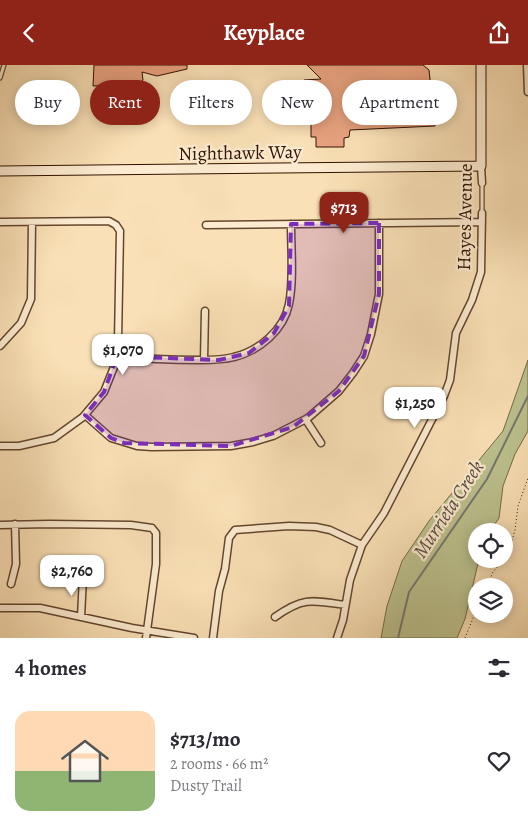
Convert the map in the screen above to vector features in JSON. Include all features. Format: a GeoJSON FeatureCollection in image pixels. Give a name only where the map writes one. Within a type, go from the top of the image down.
{"type":"FeatureCollection","features":[{"type":"Feature","properties":{"kind":"street","name":"Hayes Avenue"},"geometry":{"type":"LineString","coordinates":[[481,65],[482,183]]}},
{"type":"Feature","properties":{"kind":"street"},"geometry":{"type":"LineString","coordinates":[[528,65],[528,92]]}},
{"type":"Feature","properties":{"kind":"street","name":"Nighthawk Way"},"geometry":{"type":"LineString","coordinates":[[0,171],[481,166]]}},
{"type":"Feature","properties":{"kind":"street","name":"Hayes Avenue"},"geometry":{"type":"LineString","coordinates":[[337,638],[343,620],[350,579],[362,545],[384,513],[444,396],[450,380],[456,333],[472,300],[481,272],[482,213]]}},
{"type":"Feature","properties":{"kind":"street"},"geometry":{"type":"LineString","coordinates":[[0,222],[109,221],[116,225],[120,231],[117,356],[112,375],[104,392],[85,415],[69,429],[54,438],[20,446],[0,447]]}},
{"type":"Feature","properties":{"kind":"street"},"geometry":{"type":"LineString","coordinates":[[0,346],[21,323],[31,299],[32,222]]}},
{"type":"Feature","properties":{"kind":"street"},"geometry":{"type":"LineString","coordinates":[[206,225],[482,222]]}},
{"type":"Feature","properties":{"kind":"street"},"geometry":{"type":"LineString","coordinates":[[85,415],[111,438],[137,446],[152,447],[231,446],[273,436],[306,420],[339,391],[364,356],[371,334],[379,295],[379,223]]}},
{"type":"Feature","properties":{"kind":"street"},"geometry":{"type":"LineString","coordinates":[[117,356],[204,360],[234,357],[249,353],[261,345],[274,333],[289,306],[291,289],[291,225]]}},
{"type":"Feature","properties":{"kind":"street"},"geometry":{"type":"LineString","coordinates":[[204,360],[205,311]]}},
{"type":"Feature","properties":{"kind":"street"},"geometry":{"type":"LineString","coordinates":[[306,420],[321,443]]}},
{"type":"Feature","properties":{"kind":"street"},"geometry":{"type":"LineString","coordinates":[[10,584],[16,564],[16,524]]}},
{"type":"Feature","properties":{"kind":"street"},"geometry":{"type":"LineString","coordinates":[[0,525],[122,525],[152,528],[156,533],[156,564],[147,635]]}},
{"type":"Feature","properties":{"kind":"street"},"geometry":{"type":"LineString","coordinates":[[213,638],[219,591],[225,569],[229,538],[235,530],[316,527],[330,530],[362,545]]}},
{"type":"Feature","properties":{"kind":"street"},"geometry":{"type":"LineString","coordinates":[[81,617],[83,577]]}},
{"type":"Feature","properties":{"kind":"street"},"geometry":{"type":"LineString","coordinates":[[275,617],[296,604],[306,601],[321,601],[345,605]]}},
{"type":"Feature","properties":{"kind":"street"},"geometry":{"type":"LineString","coordinates":[[0,608],[40,608],[147,635],[194,638]]}},
{"type":"Feature","properties":{"kind":"lane"},"geometry":{"type":"LineString","coordinates":[[0,78],[4,65]]}},
{"type":"Feature","properties":{"kind":"lane","name":"Hayes Avenue"},"geometry":{"type":"LineString","coordinates":[[482,183],[482,213]]}},
{"type":"Feature","properties":{"kind":"path"},"geometry":{"type":"LineString","coordinates":[[490,578],[510,548],[515,530],[518,506],[528,478]]}},
{"type":"Feature","properties":{"kind":"path"},"geometry":{"type":"LineString","coordinates":[[465,638],[471,623]]}},
{"type":"Feature","properties":{"kind":"highlighted area"},"geometry":{"type":"Polygon","coordinates":[[[379,223],[379,294],[364,356],[339,391],[293,427],[231,446],[124,443],[111,438],[85,415],[104,392],[117,356],[219,360],[249,353],[274,333],[289,306],[291,224],[379,223]]]}},
{"type":"Feature","properties":{"kind":"green space"},"geometry":{"type":"Polygon","coordinates":[[[528,360],[528,431],[515,454],[503,486],[499,518],[496,523],[468,523],[468,568],[477,568],[475,578],[468,578],[468,606],[457,638],[381,638],[387,606],[402,561],[429,521],[503,431],[528,360]]]}},
{"type":"Feature","properties":{"kind":"building"},"geometry":{"type":"Polygon","coordinates":[[[94,65],[187,65],[187,69],[157,76],[142,72],[143,80],[93,80],[94,65]]]}},
{"type":"Feature","properties":{"kind":"building"},"geometry":{"type":"Polygon","coordinates":[[[307,65],[423,65],[429,70],[430,80],[342,80],[342,125],[435,126],[350,130],[349,137],[344,138],[344,147],[316,147],[316,137],[311,137],[311,125],[332,125],[332,80],[304,80],[321,79],[307,65]]]}},
{"type":"Feature","properties":{"kind":"waterway","name":"Murrieta Creek"},"geometry":{"type":"LineString","coordinates":[[398,638],[409,592],[487,479],[528,396]]}}]}
